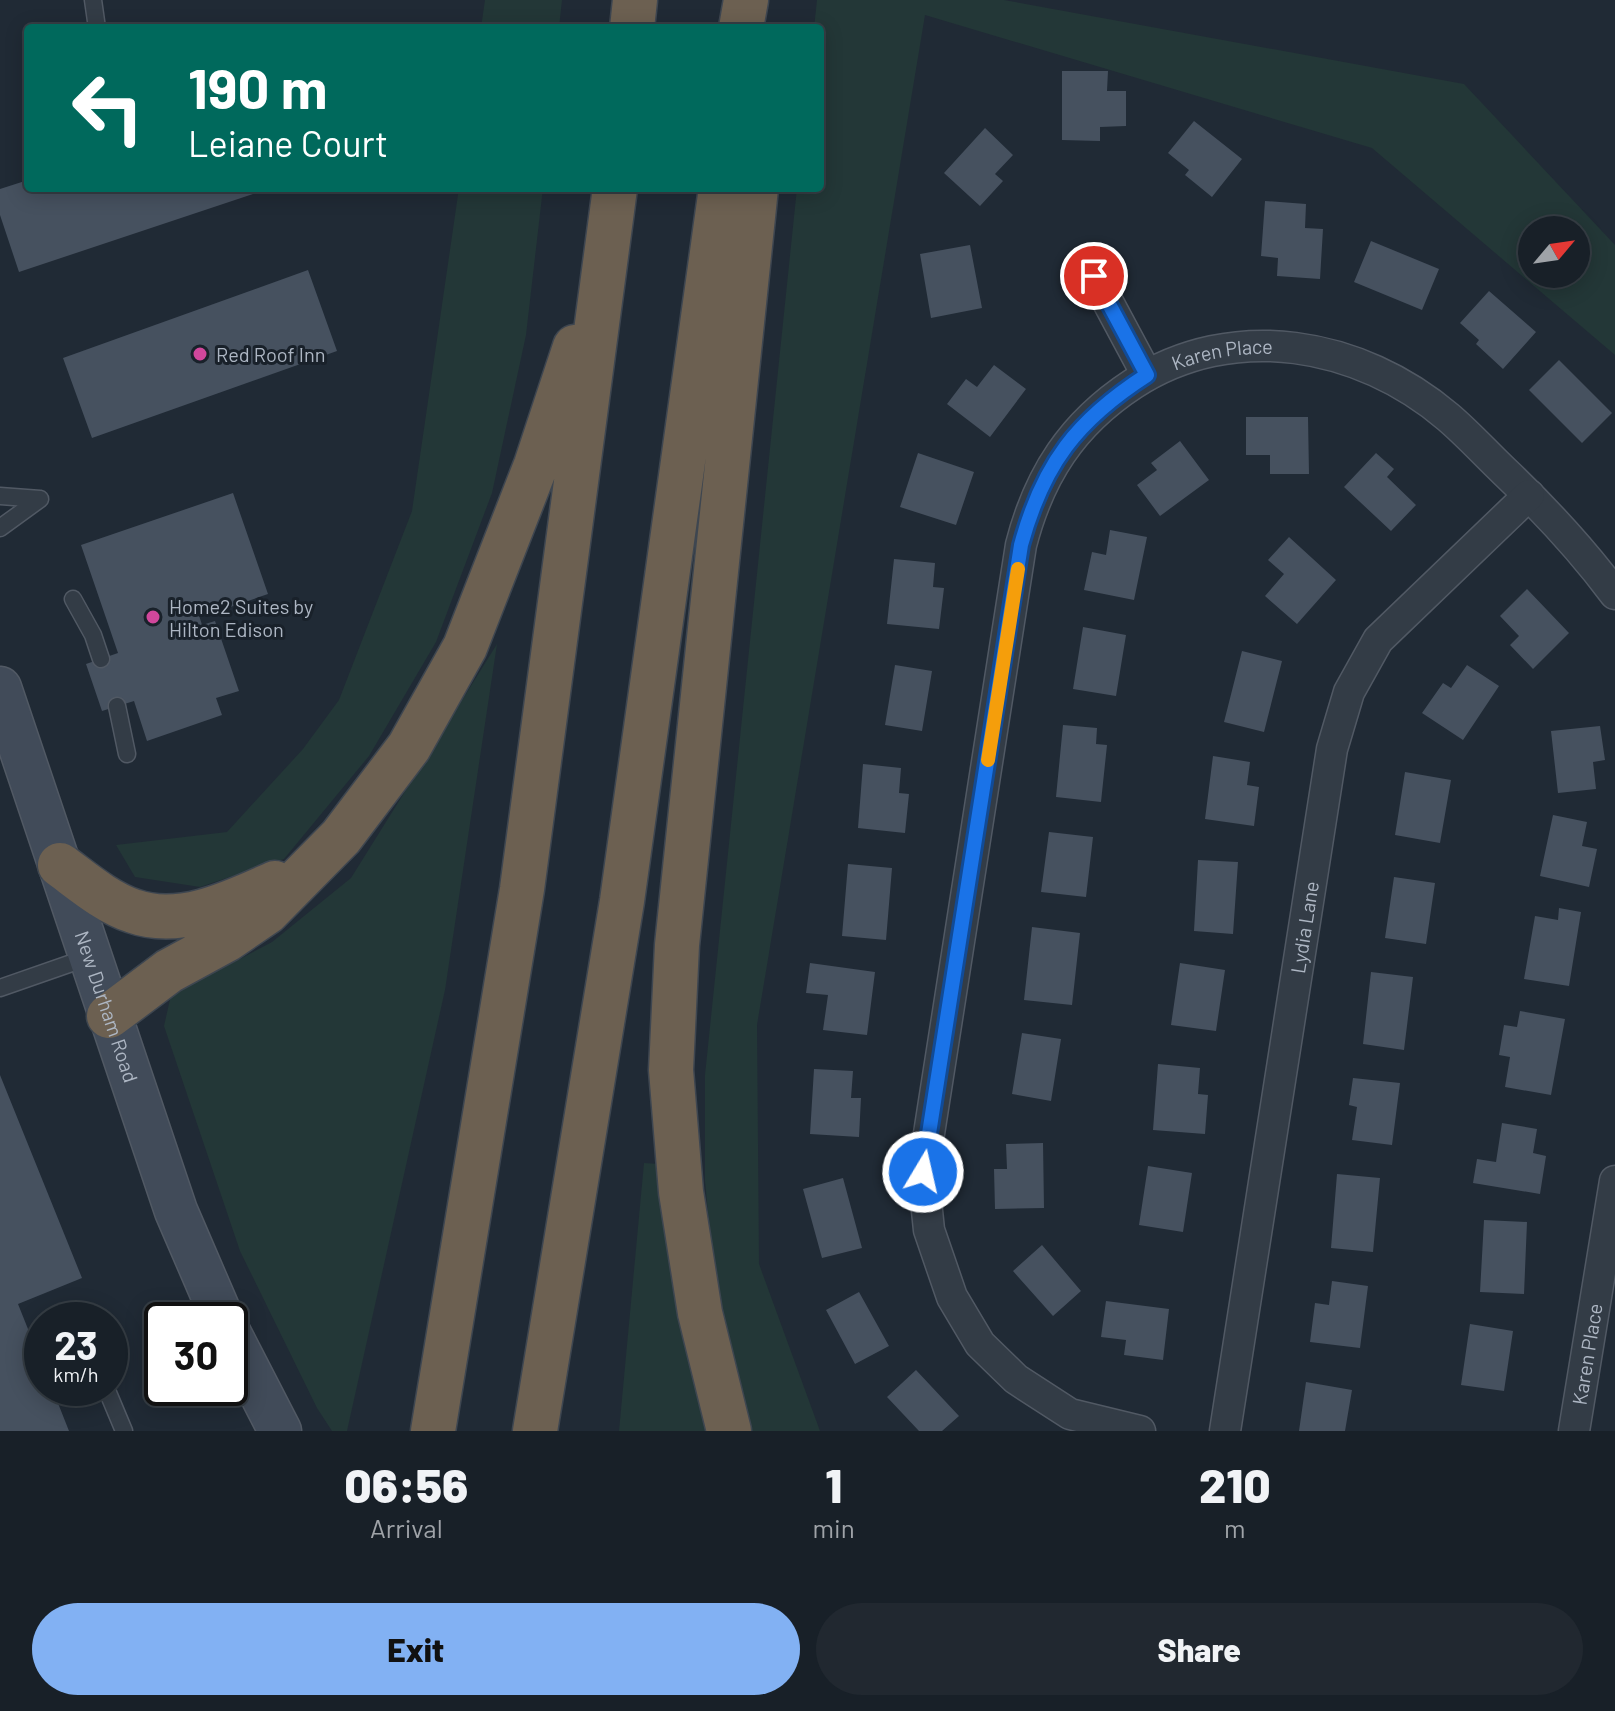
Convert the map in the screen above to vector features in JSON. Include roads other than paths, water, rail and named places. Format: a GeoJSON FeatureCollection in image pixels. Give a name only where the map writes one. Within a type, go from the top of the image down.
{"type":"FeatureCollection","features":[{"type":"Feature","properties":{"kind":"highway"},"geometry":{"type":"LineString","coordinates":[[632,24],[635,0]]}},
{"type":"Feature","properties":{"kind":"highway"},"geometry":{"type":"LineString","coordinates":[[742,24],[746,0]]}},
{"type":"Feature","properties":{"kind":"highway"},"geometry":{"type":"LineString","coordinates":[[433,1431],[522,889],[615,192]]}},
{"type":"Feature","properties":{"kind":"highway"},"geometry":{"type":"LineString","coordinates":[[535,1431],[622,901],[720,192]]}},
{"type":"Feature","properties":{"kind":"highway"},"geometry":{"type":"LineString","coordinates":[[729,1431],[700,1313],[683,1207],[671,1070],[677,945],[756,192]]}},
{"type":"Feature","properties":{"kind":"highway"},"geometry":{"type":"LineString","coordinates":[[109,1016],[169,971],[226,940],[267,912],[369,803],[409,747],[465,647],[536,465],[609,242]]}},
{"type":"Feature","properties":{"kind":"highway"},"geometry":{"type":"LineString","coordinates":[[60,865],[108,898],[135,912],[172,916],[196,913],[234,901],[314,865]]}},
{"type":"Feature","properties":{"kind":"main road","name":"New Durham Road"},"geometry":{"type":"LineString","coordinates":[[0,691],[176,1211],[215,1302]]}},
{"type":"Feature","properties":{"kind":"main road"},"geometry":{"type":"LineString","coordinates":[[248,1369],[280,1431]]}},
{"type":"Feature","properties":{"kind":"street"},"geometry":{"type":"LineString","coordinates":[[1094,276],[1147,375]]}},
{"type":"Feature","properties":{"kind":"street","name":"Karen Place"},"geometry":{"type":"LineString","coordinates":[[1140,1431],[1070,1414],[1016,1379],[980,1344],[952,1297],[929,1230],[923,1172],[1021,545],[1031,508],[1046,475],[1083,425],[1113,397],[1147,375],[1194,354],[1253,346],[1310,348],[1381,373],[1448,417],[1529,495],[1586,556],[1615,594]]}},
{"type":"Feature","properties":{"kind":"street","name":"Lydia Lane"},"geometry":{"type":"LineString","coordinates":[[1225,1431],[1330,765],[1349,692],[1378,640],[1529,495]]}},
{"type":"Feature","properties":{"kind":"street","name":"Karen Place"},"geometry":{"type":"LineString","coordinates":[[1574,1431],[1615,1181]]}},
{"type":"Feature","properties":{"kind":"lane"},"geometry":{"type":"LineString","coordinates":[[93,0],[96,24]]}},
{"type":"Feature","properties":{"kind":"lane"},"geometry":{"type":"LineString","coordinates":[[0,496],[40,499],[0,528]]}},
{"type":"Feature","properties":{"kind":"lane"},"geometry":{"type":"LineString","coordinates":[[73,599],[93,635],[101,659]]}},
{"type":"Feature","properties":{"kind":"lane"},"geometry":{"type":"LineString","coordinates":[[117,706],[127,754]]}},
{"type":"Feature","properties":{"kind":"lane"},"geometry":{"type":"LineString","coordinates":[[0,988],[89,957]]}},
{"type":"Feature","properties":{"kind":"lane"},"geometry":{"type":"LineString","coordinates":[[114,1406],[124,1431]]}},
{"type":"Feature","properties":{"kind":"place","name":"Red Roof Inn"},"geometry":{"type":"Point","coordinates":[200,354]}},
{"type":"Feature","properties":{"kind":"place","name":"Home2 Suites by Hilton Edison"},"geometry":{"type":"Point","coordinates":[153,617]}}]}
